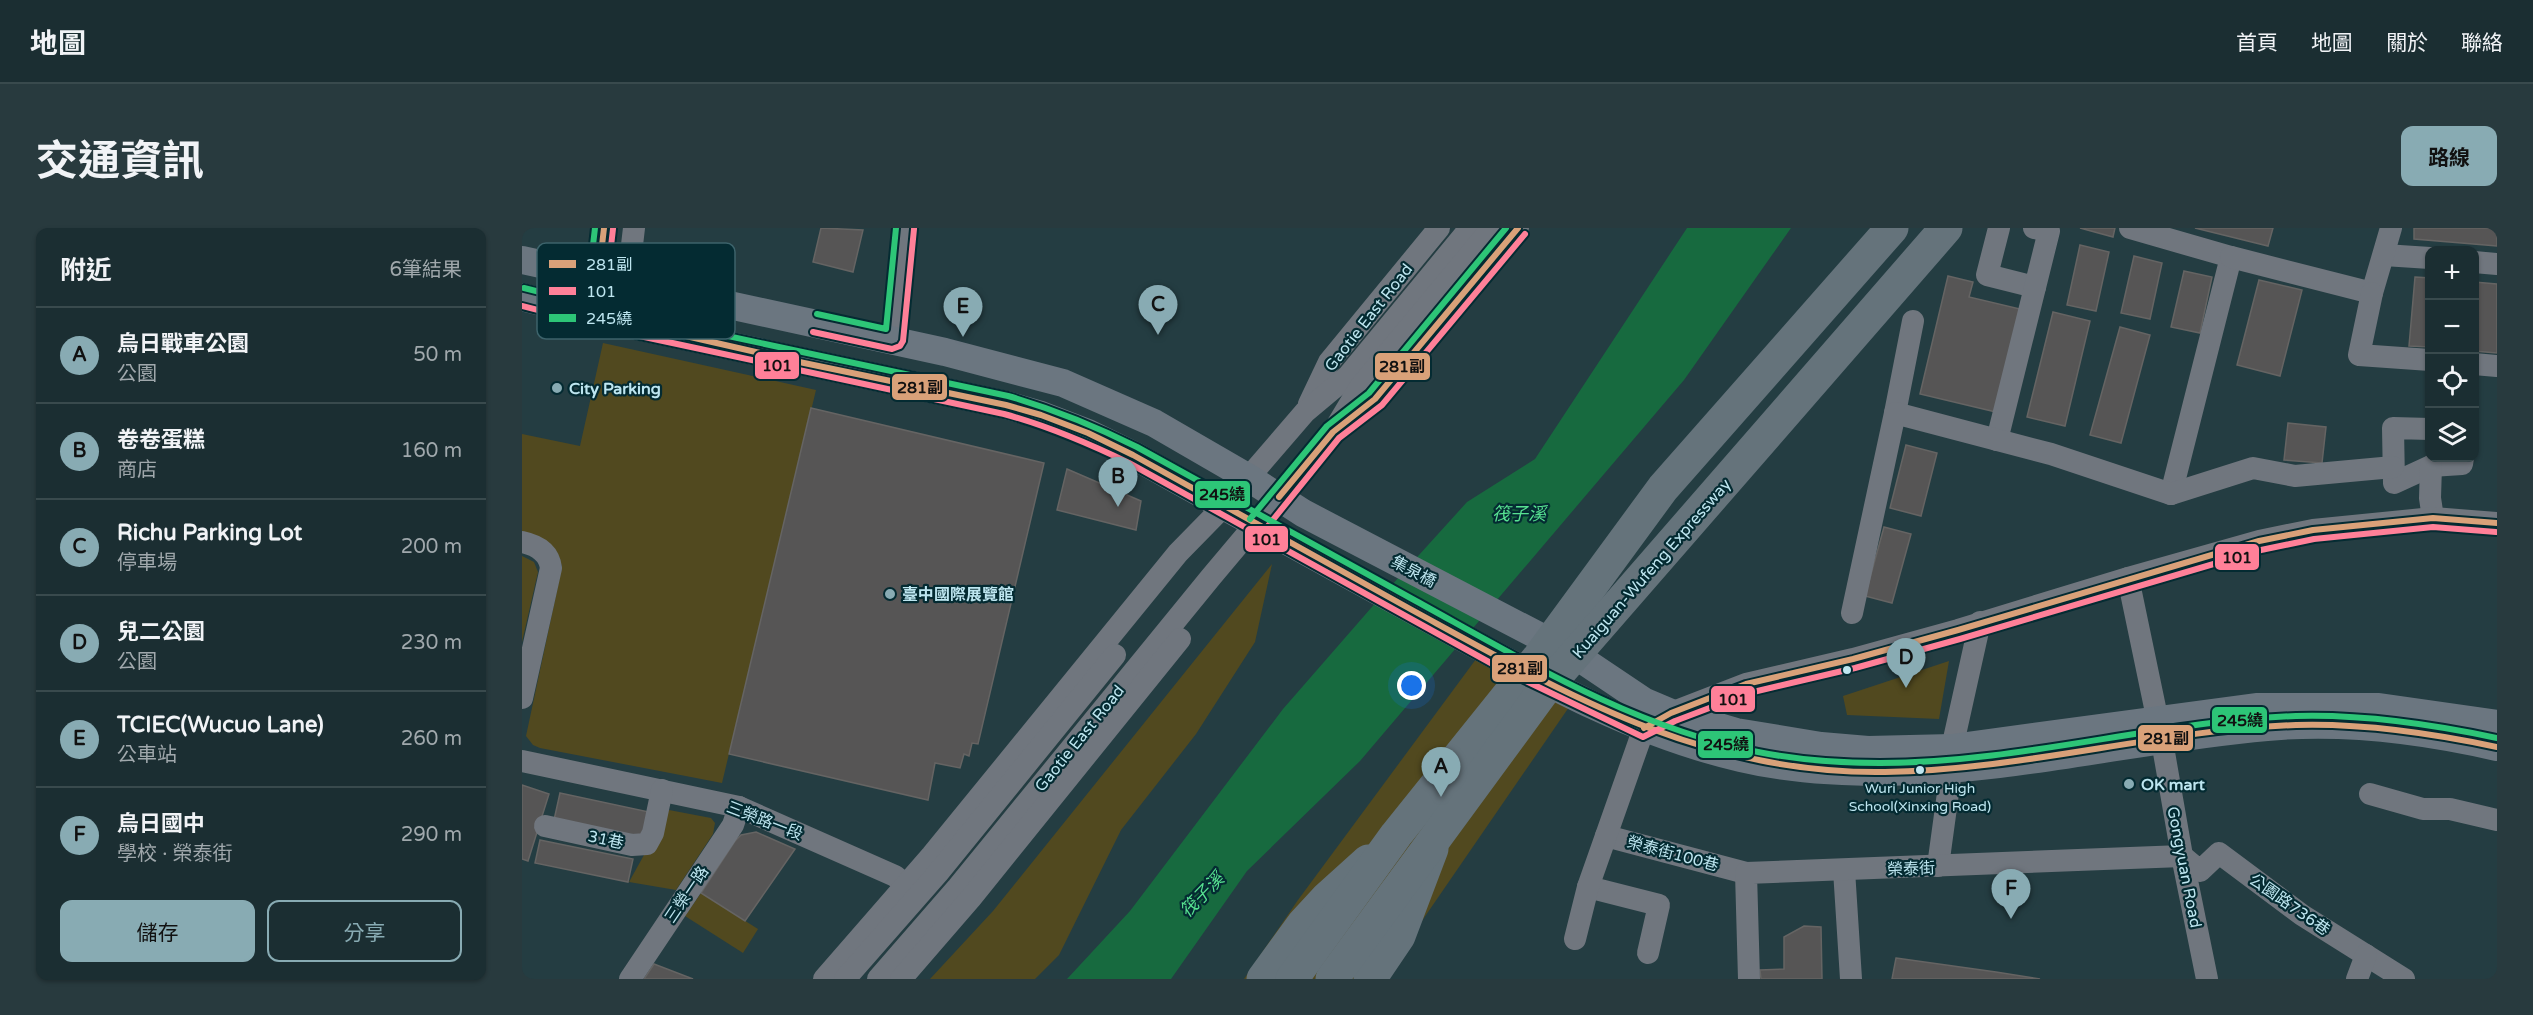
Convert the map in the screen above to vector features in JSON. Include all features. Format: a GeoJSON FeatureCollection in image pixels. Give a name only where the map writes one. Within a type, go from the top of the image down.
{"type":"FeatureCollection","features":[{"type":"Feature","properties":{"kind":"highway","name":"Kuaiguan-Wufeng Expressway"},"geometry":{"type":"LineString","coordinates":[[1292,979],[1396,835],[1539,657],[1663,488],[1892,228]]}},
{"type":"Feature","properties":{"kind":"highway","name":"Kuaiguan-Wufeng Expressway"},"geometry":{"type":"LineString","coordinates":[[1332,979],[1544,690],[1946,228]]}},
{"type":"Feature","properties":{"kind":"highway"},"geometry":{"type":"LineString","coordinates":[[1263,979],[1303,924],[1327,898],[1396,835]]}},
{"type":"Feature","properties":{"kind":"highway"},"geometry":{"type":"LineString","coordinates":[[1370,979],[1399,936],[1436,840]]}},
{"type":"Feature","properties":{"kind":"main road","name":"集泉橋"},"geometry":{"type":"LineString","coordinates":[[522,260],[537,263]]}},
{"type":"Feature","properties":{"kind":"main road"},"geometry":{"type":"LineString","coordinates":[[522,297],[537,301]]}},
{"type":"Feature","properties":{"kind":"main road","name":"集泉橋"},"geometry":{"type":"LineString","coordinates":[[735,306],[894,340],[1063,383],[1154,423],[1249,477],[1290,504],[1575,655],[1646,702],[1671,713],[1736,732],[1821,746],[1952,759]]}},
{"type":"Feature","properties":{"kind":"main road"},"geometry":{"type":"LineString","coordinates":[[698,339],[804,363],[958,393],[1041,415],[1088,433],[1133,455],[1529,673],[1644,728],[1682,742],[1743,759],[1817,769],[1881,772],[1952,759],[2160,731],[2268,726],[2320,726],[2403,732],[2459,739],[2497,747]]}},
{"type":"Feature","properties":{"kind":"main road"},"geometry":{"type":"LineString","coordinates":[[2160,731],[2256,707],[2313,705],[2379,707],[2497,724]]}},
{"type":"Feature","properties":{"kind":"street"},"geometry":{"type":"LineString","coordinates":[[602,243],[604,228]]}},
{"type":"Feature","properties":{"kind":"street"},"geometry":{"type":"LineString","coordinates":[[632,243],[634,228]]}},
{"type":"Feature","properties":{"kind":"street"},"geometry":{"type":"LineString","coordinates":[[894,340],[905,228]]}},
{"type":"Feature","properties":{"kind":"street","name":"Gaotie East Road"},"geometry":{"type":"LineString","coordinates":[[1305,412],[1329,362],[1439,228]]}},
{"type":"Feature","properties":{"kind":"street"},"geometry":{"type":"LineString","coordinates":[[1305,412],[1336,368],[1452,228]]}},
{"type":"Feature","properties":{"kind":"street","name":"Gaotie East Road"},"geometry":{"type":"LineString","coordinates":[[845,979],[913,890],[1190,562],[1224,506],[1305,412],[1348,376],[1470,228]]}},
{"type":"Feature","properties":{"kind":"street","name":"Gaotie East Road"},"geometry":{"type":"LineString","coordinates":[[901,979],[944,917],[1211,576],[1268,531],[1290,504],[1360,387],[1492,228]]}},
{"type":"Feature","properties":{"kind":"street"},"geometry":{"type":"LineString","coordinates":[[1333,432],[1369,393],[1507,228]]}},
{"type":"Feature","properties":{"kind":"street","name":"Gaotie East Road"},"geometry":{"type":"LineString","coordinates":[[1333,432],[1375,399],[1518,228]]}},
{"type":"Feature","properties":{"kind":"street"},"geometry":{"type":"LineString","coordinates":[[1999,228],[1987,275],[2036,287]]}},
{"type":"Feature","properties":{"kind":"street"},"geometry":{"type":"LineString","coordinates":[[1997,440],[2049,231],[2034,228]]}},
{"type":"Feature","properties":{"kind":"street"},"geometry":{"type":"LineString","coordinates":[[2130,228],[2231,257],[2372,293]]}},
{"type":"Feature","properties":{"kind":"street"},"geometry":{"type":"LineString","coordinates":[[2391,228],[2372,293],[2359,354],[2425,360]]}},
{"type":"Feature","properties":{"kind":"street"},"geometry":{"type":"LineString","coordinates":[[2384,255],[2425,258]]}},
{"type":"Feature","properties":{"kind":"street"},"geometry":{"type":"LineString","coordinates":[[2171,494],[2231,257]]}},
{"type":"Feature","properties":{"kind":"street"},"geometry":{"type":"LineString","coordinates":[[2479,262],[2497,264]]}},
{"type":"Feature","properties":{"kind":"street"},"geometry":{"type":"LineString","coordinates":[[1852,613],[1913,321]]}},
{"type":"Feature","properties":{"kind":"street"},"geometry":{"type":"LineString","coordinates":[[2479,364],[2497,366]]}},
{"type":"Feature","properties":{"kind":"street"},"geometry":{"type":"LineString","coordinates":[[1895,413],[2051,454],[2171,494],[2253,468],[2295,476],[2393,467]]}},
{"type":"Feature","properties":{"kind":"street"},"geometry":{"type":"LineString","coordinates":[[2425,429],[2393,428],[2394,483],[2431,466],[2462,464],[2462,462]]}},
{"type":"Feature","properties":{"kind":"street"},"geometry":{"type":"LineString","coordinates":[[2431,466],[2430,498],[2433,518]]}},
{"type":"Feature","properties":{"kind":"street"},"geometry":{"type":"LineString","coordinates":[[1644,728],[1671,713],[1746,684],[1853,658],[2259,541],[2313,530],[2433,518],[2497,523]]}},
{"type":"Feature","properties":{"kind":"street"},"geometry":{"type":"LineString","coordinates":[[522,542],[531,544],[546,555],[550,561],[550,575],[522,698]]}},
{"type":"Feature","properties":{"kind":"street","name":"Gongyuan Road"},"geometry":{"type":"LineString","coordinates":[[2128,578],[2160,731],[2207,979]]}},
{"type":"Feature","properties":{"kind":"street"},"geometry":{"type":"LineString","coordinates":[[1938,866],[1952,759],[1980,622]]}},
{"type":"Feature","properties":{"kind":"street"},"geometry":{"type":"LineString","coordinates":[[1303,979],[1529,673]]}},
{"type":"Feature","properties":{"kind":"street"},"geometry":{"type":"LineString","coordinates":[[1320,979],[1529,673]]}},
{"type":"Feature","properties":{"kind":"street","name":"榮泰街100巷"},"geometry":{"type":"LineString","coordinates":[[1644,728],[1606,836],[1746,873]]}},
{"type":"Feature","properties":{"kind":"street","name":"三榮路一段"},"geometry":{"type":"LineString","coordinates":[[522,761],[739,807],[895,876],[944,917]]}},
{"type":"Feature","properties":{"kind":"street","name":"31巷"},"geometry":{"type":"LineString","coordinates":[[545,826],[632,845],[647,844],[653,833],[662,790]]}},
{"type":"Feature","properties":{"kind":"street"},"geometry":{"type":"LineString","coordinates":[[2370,794],[2423,809],[2450,809],[2497,819]]}},
{"type":"Feature","properties":{"kind":"street","name":"三榮一路"},"geometry":{"type":"LineString","coordinates":[[630,979],[733,825],[739,807]]}},
{"type":"Feature","properties":{"kind":"street"},"geometry":{"type":"LineString","coordinates":[[1575,939],[1588,887],[1606,836]]}},
{"type":"Feature","properties":{"kind":"street","name":"公園路736巷"},"geometry":{"type":"LineString","coordinates":[[2182,856],[2200,871],[2219,853],[2302,915],[2404,979]]}},
{"type":"Feature","properties":{"kind":"street","name":"榮泰街"},"geometry":{"type":"LineString","coordinates":[[1746,873],[2182,856]]}},
{"type":"Feature","properties":{"kind":"street"},"geometry":{"type":"LineString","coordinates":[[1844,870],[1851,979]]}},
{"type":"Feature","properties":{"kind":"street"},"geometry":{"type":"LineString","coordinates":[[1746,873],[1749,979]]}},
{"type":"Feature","properties":{"kind":"street"},"geometry":{"type":"LineString","coordinates":[[1588,887],[1659,904],[1648,953]]}},
{"type":"Feature","properties":{"kind":"street","name":"Gaotie East Road"},"geometry":{"type":"LineString","coordinates":[[824,979],[913,890]]}},
{"type":"Feature","properties":{"kind":"street","name":"Gaotie East Road"},"geometry":{"type":"LineString","coordinates":[[878,979],[944,917]]}},
{"type":"Feature","properties":{"kind":"street"},"geometry":{"type":"LineString","coordinates":[[2357,979],[2366,955]]}},
{"type":"Feature","properties":{"kind":"shaded area"},"geometry":{"type":"Polygon","coordinates":[[[603,343],[816,390],[722,783],[540,748],[533,745],[526,736],[562,567],[553,547],[522,531],[522,434],[580,446],[603,343]]]}},
{"type":"Feature","properties":{"kind":"shaded area"},"geometry":{"type":"Polygon","coordinates":[[[522,556],[534,562],[538,572],[522,642],[522,556]]]}},
{"type":"Feature","properties":{"kind":"shaded area"},"geometry":{"type":"Polygon","coordinates":[[[1272,564],[1255,642],[1196,734],[1121,830],[1059,955],[1035,979],[930,979],[993,911],[1272,564]]]}},
{"type":"Feature","properties":{"kind":"shaded area"},"geometry":{"type":"Polygon","coordinates":[[[1482,651],[1578,694],[1382,979],[1244,979],[1298,900],[1482,651]]]}},
{"type":"Feature","properties":{"kind":"shaded area"},"geometry":{"type":"Polygon","coordinates":[[[1949,661],[1939,719],[1847,715],[1843,696],[1949,661]]]}},
{"type":"Feature","properties":{"kind":"shaded area"},"geometry":{"type":"Polygon","coordinates":[[[669,810],[711,818],[715,823],[713,834],[676,890],[629,882],[669,810]]]}},
{"type":"Feature","properties":{"kind":"shaded area"},"geometry":{"type":"Polygon","coordinates":[[[701,893],[758,929],[743,953],[685,916],[701,893]]]}},
{"type":"Feature","properties":{"kind":"water","name":"筏子溪"},"geometry":{"type":"Polygon","coordinates":[[[1687,228],[1791,228],[1684,380],[1360,761],[1247,871],[1171,979],[1067,979],[1130,911],[1283,709],[1371,608],[1467,502],[1535,459],[1687,228]]]}},
{"type":"Feature","properties":{"kind":"building"},"geometry":{"type":"Polygon","coordinates":[[[821,228],[863,230],[853,272],[813,262],[821,228]]]}},
{"type":"Feature","properties":{"kind":"building"},"geometry":{"type":"Polygon","coordinates":[[[2080,228],[2115,228],[2113,237],[2080,228]]]}},
{"type":"Feature","properties":{"kind":"building"},"geometry":{"type":"Polygon","coordinates":[[[2195,228],[2273,228],[2268,246],[2195,228]]]}},
{"type":"Feature","properties":{"kind":"building"},"geometry":{"type":"Polygon","coordinates":[[[2414,228],[2497,228],[2497,246],[2414,239],[2414,228]]]}},
{"type":"Feature","properties":{"kind":"building"},"geometry":{"type":"Polygon","coordinates":[[[2080,245],[2109,252],[2096,311],[2067,305],[2080,245]]]}},
{"type":"Feature","properties":{"kind":"building"},"geometry":{"type":"Polygon","coordinates":[[[2134,256],[2162,263],[2150,319],[2121,313],[2134,256]]]}},
{"type":"Feature","properties":{"kind":"building"},"geometry":{"type":"Polygon","coordinates":[[[2184,271],[2212,277],[2200,333],[2171,327],[2184,271]]]}},
{"type":"Feature","properties":{"kind":"building"},"geometry":{"type":"Polygon","coordinates":[[[1948,276],[1973,282],[1969,297],[2020,309],[1996,412],[1920,394],[1948,276]]]}},
{"type":"Feature","properties":{"kind":"building"},"geometry":{"type":"Polygon","coordinates":[[[2415,277],[2425,278],[2425,347],[2409,346],[2415,277]]]}},
{"type":"Feature","properties":{"kind":"building"},"geometry":{"type":"Polygon","coordinates":[[[2259,280],[2302,290],[2280,376],[2237,365],[2259,280]]]}},
{"type":"Feature","properties":{"kind":"building"},"geometry":{"type":"Polygon","coordinates":[[[2479,282],[2497,284],[2497,353],[2479,351],[2479,282]]]}},
{"type":"Feature","properties":{"kind":"building"},"geometry":{"type":"Polygon","coordinates":[[[2053,312],[2090,321],[2065,426],[2027,417],[2053,312]]]}},
{"type":"Feature","properties":{"kind":"building"},"geometry":{"type":"Polygon","coordinates":[[[2120,327],[2150,335],[2121,443],[2090,435],[2120,327]]]}},
{"type":"Feature","properties":{"kind":"building","name":"臺中國際展覽館"},"geometry":{"type":"Polygon","coordinates":[[[811,408],[1044,463],[978,744],[972,743],[969,756],[964,754],[960,768],[935,763],[928,800],[729,754],[811,408]]]}},
{"type":"Feature","properties":{"kind":"building"},"geometry":{"type":"Polygon","coordinates":[[[2288,423],[2326,427],[2322,463],[2284,460],[2288,423]]]}},
{"type":"Feature","properties":{"kind":"building"},"geometry":{"type":"Polygon","coordinates":[[[1906,445],[1937,453],[1921,516],[1890,508],[1906,445]]]}},
{"type":"Feature","properties":{"kind":"building"},"geometry":{"type":"Polygon","coordinates":[[[1067,469],[1141,501],[1136,530],[1057,510],[1067,469]]]}},
{"type":"Feature","properties":{"kind":"building"},"geometry":{"type":"Polygon","coordinates":[[[1884,527],[1911,534],[1892,603],[1865,596],[1884,527]]]}},
{"type":"Feature","properties":{"kind":"building"},"geometry":{"type":"Polygon","coordinates":[[[522,785],[549,794],[528,861],[522,859],[522,785]]]}},
{"type":"Feature","properties":{"kind":"building"},"geometry":{"type":"Polygon","coordinates":[[[560,793],[649,812],[643,839],[554,820],[560,793]]]}},
{"type":"Feature","properties":{"kind":"building"},"geometry":{"type":"Polygon","coordinates":[[[756,832],[795,849],[745,921],[701,893],[735,841],[741,835],[756,832]]]}},
{"type":"Feature","properties":{"kind":"building"},"geometry":{"type":"Polygon","coordinates":[[[540,840],[633,859],[628,882],[535,863],[540,840]]]}},
{"type":"Feature","properties":{"kind":"building"},"geometry":{"type":"Polygon","coordinates":[[[1804,926],[1821,927],[1822,979],[1761,979],[1760,970],[1784,969],[1784,937],[1804,926]]]}},
{"type":"Feature","properties":{"kind":"building"},"geometry":{"type":"Polygon","coordinates":[[[1896,958],[1996,972],[2040,979],[1892,979],[1896,958]]]}},
{"type":"Feature","properties":{"kind":"building"},"geometry":{"type":"Polygon","coordinates":[[[654,964],[693,979],[644,979],[654,964]]]}},
{"type":"Feature","properties":{"kind":"transit line","name":"245繞"},"geometry":{"type":"LineString","coordinates":[[593,243],[595,228]]}},
{"type":"Feature","properties":{"kind":"transit line","name":"281副"},"geometry":{"type":"LineString","coordinates":[[602,243],[604,228]]}},
{"type":"Feature","properties":{"kind":"transit line","name":"245繞"},"geometry":{"type":"LineString","coordinates":[[817,314],[886,329],[896,228]]}},
{"type":"Feature","properties":{"kind":"transit line","name":"245繞"},"geometry":{"type":"LineString","coordinates":[[1250,519],[1327,426],[1369,393],[1506,228]]}},
{"type":"Feature","properties":{"kind":"transit line","name":"281副"},"geometry":{"type":"LineString","coordinates":[[1279,497],[1333,432],[1375,399],[1518,228]]}},
{"type":"Feature","properties":{"kind":"transit line","name":"101"},"geometry":{"type":"LineString","coordinates":[[611,243],[613,229]]}},
{"type":"Feature","properties":{"kind":"transit line","name":"101"},"geometry":{"type":"LineString","coordinates":[[813,332],[892,349],[900,346],[903,341],[914,229]]}},
{"type":"Feature","properties":{"kind":"transit line","name":"101"},"geometry":{"type":"LineString","coordinates":[[1264,531],[1339,438],[1382,405],[1525,234]]}},
{"type":"Feature","properties":{"kind":"transit line","name":"245繞"},"geometry":{"type":"LineString","coordinates":[[524,288],[537,291]]}},
{"type":"Feature","properties":{"kind":"transit line","name":"101"},"geometry":{"type":"LineString","coordinates":[[522,306],[537,310]]}},
{"type":"Feature","properties":{"kind":"transit line","name":"245繞"},"geometry":{"type":"LineString","coordinates":[[735,338],[1008,396],[1058,412],[1137,447],[1498,647],[1582,690],[1668,727],[1758,752],[1834,762],[1933,761],[2037,749],[2192,725],[2296,716],[2397,721],[2497,738]]}},
{"type":"Feature","properties":{"kind":"transit line","name":"101"},"geometry":{"type":"LineString","coordinates":[[654,339],[1004,414],[1083,442],[1129,463],[1507,672],[1643,737],[1675,721],[1749,693],[1855,668],[1960,639],[2261,550],[2314,539],[2433,527],[2496,532]]}},
{"type":"Feature","properties":{"kind":"transit line","name":"281副"},"geometry":{"type":"LineString","coordinates":[[699,339],[1006,405],[1041,415],[1088,433],[1133,455],[1469,641],[1581,699],[1638,724],[1696,744],[1756,760],[1819,769],[1885,772],[1937,770],[2040,758],[2193,734],[2296,725],[2397,730],[2497,747]]}},
{"type":"Feature","properties":{"kind":"transit line","name":"281副"},"geometry":{"type":"LineString","coordinates":[[1644,728],[1671,713],[1746,684],[1853,659],[1958,630],[2259,541],[2313,530],[2433,518],[2497,523]]}},
{"type":"Feature","properties":{"kind":"place","name":"Richu Parking Lot"},"geometry":{"type":"Point","coordinates":[1158,335]}},
{"type":"Feature","properties":{"kind":"place","name":"TCIEC(Wucuo Lane)"},"geometry":{"type":"Point","coordinates":[963,337]}},
{"type":"Feature","properties":{"kind":"place","name":"City Parking"},"geometry":{"type":"Point","coordinates":[557,388]}},
{"type":"Feature","properties":{"kind":"place","name":"卷卷蛋糕"},"geometry":{"type":"Point","coordinates":[1118,507]}},
{"type":"Feature","properties":{"kind":"place","name":"臺中國際展覽館"},"geometry":{"type":"Point","coordinates":[890,594]}},
{"type":"Feature","properties":{"kind":"place","name":"兒二公園"},"geometry":{"type":"Point","coordinates":[1906,688]}},
{"type":"Feature","properties":{"kind":"place","name":"Wuri Junior High School(Xinxing Road)"},"geometry":{"type":"Point","coordinates":[1920,770]}},
{"type":"Feature","properties":{"kind":"place","name":"OK mart"},"geometry":{"type":"Point","coordinates":[2129,784]}},
{"type":"Feature","properties":{"kind":"place","name":"烏日戰車公園"},"geometry":{"type":"Point","coordinates":[1441,797]}},
{"type":"Feature","properties":{"kind":"place","name":"烏日國中"},"geometry":{"type":"Point","coordinates":[2011,919]}}]}
